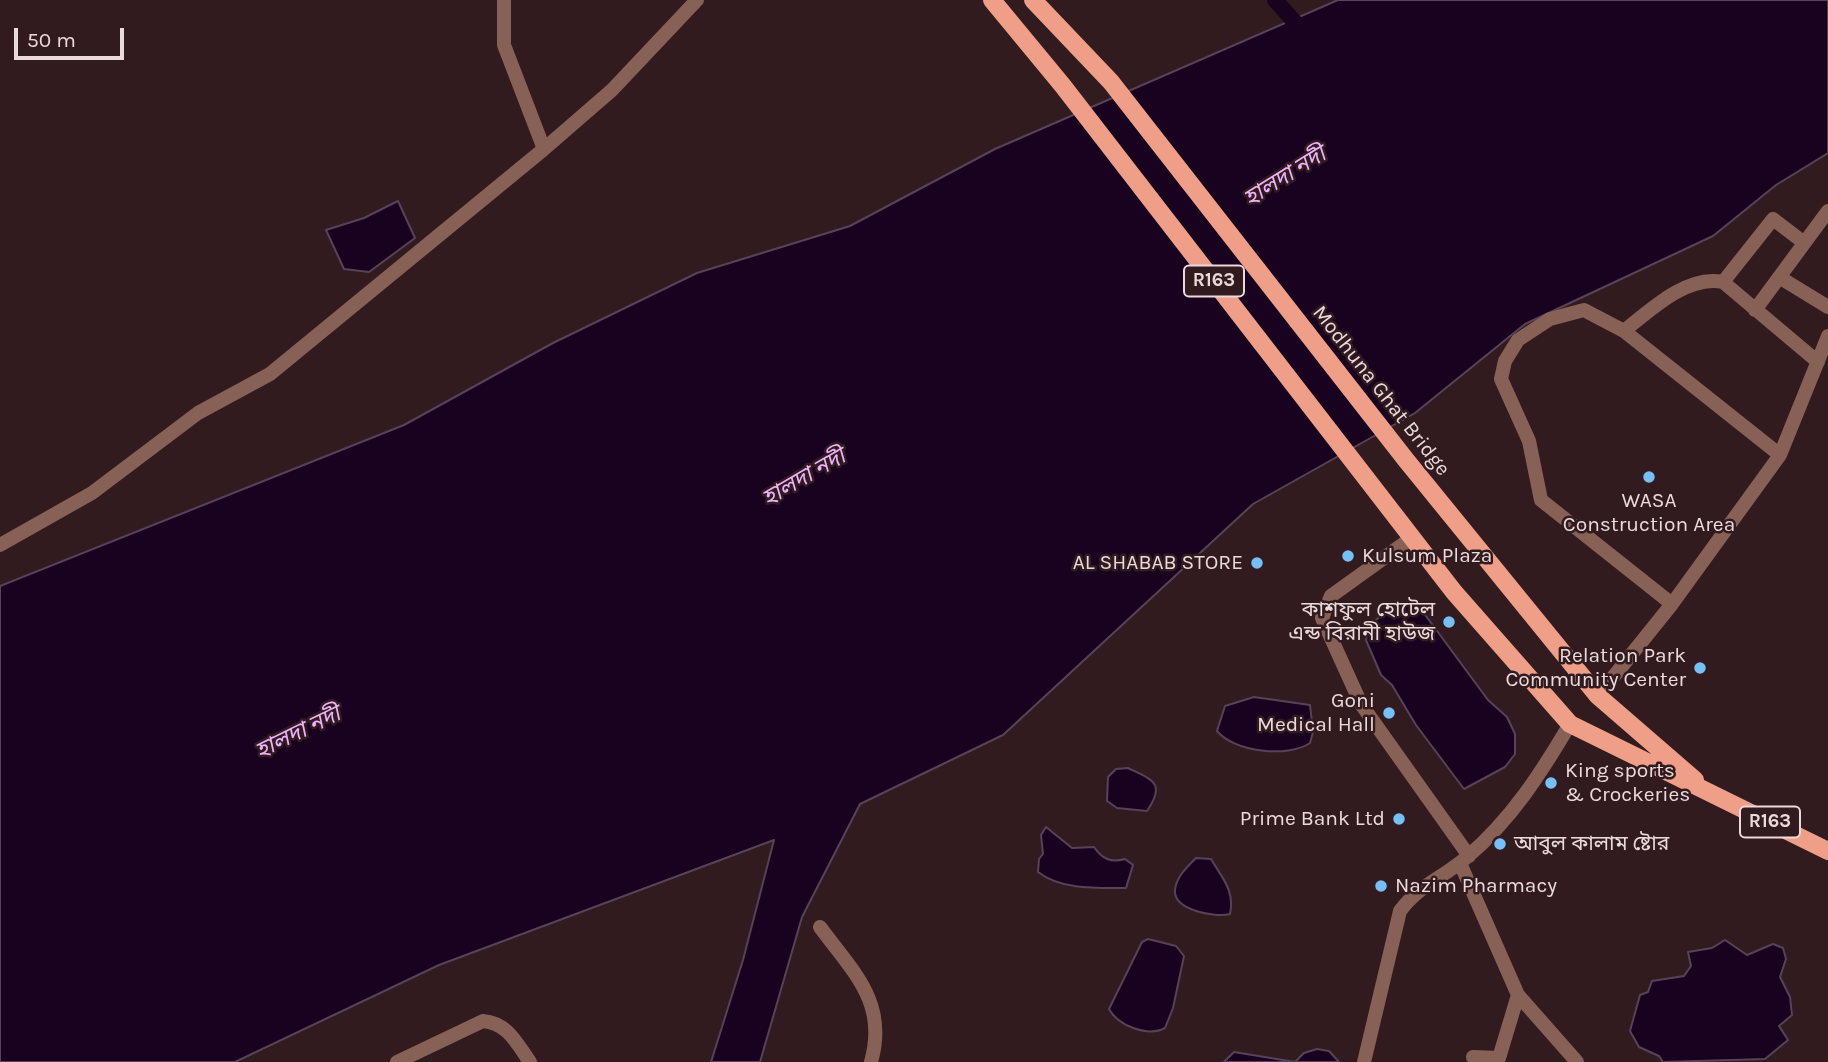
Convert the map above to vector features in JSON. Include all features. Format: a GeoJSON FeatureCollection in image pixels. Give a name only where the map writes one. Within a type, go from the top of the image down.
{"type":"FeatureCollection","features":[{"type":"Feature","properties":{"kind":"main road","name":"R163"},"geometry":{"type":"LineString","coordinates":[[992,0],[1063,86],[1454,592],[1570,724],[1711,794],[1825,844]]}},
{"type":"Feature","properties":{"kind":"main road","name":"Modhuna Ghat Bridge"},"geometry":{"type":"LineString","coordinates":[[1033,0],[1111,82],[1406,460],[1598,696],[1711,794]]}},
{"type":"Feature","properties":{"kind":"street"},"geometry":{"type":"LineString","coordinates":[[504,0],[504,45],[544,149]]}},
{"type":"Feature","properties":{"kind":"street"},"geometry":{"type":"LineString","coordinates":[[0,545],[92,493],[198,413],[270,374],[612,90],[697,0]]}},
{"type":"Feature","properties":{"kind":"street"},"geometry":{"type":"LineString","coordinates":[[1755,310],[1828,211]]}},
{"type":"Feature","properties":{"kind":"street"},"geometry":{"type":"LineString","coordinates":[[1723,282],[1773,219],[1803,242]]}},
{"type":"Feature","properties":{"kind":"street"},"geometry":{"type":"LineString","coordinates":[[1779,276],[1828,307]]}},
{"type":"Feature","properties":{"kind":"street"},"geometry":{"type":"LineString","coordinates":[[1624,331],[1660,302],[1708,279],[1723,282],[1818,362]]}},
{"type":"Feature","properties":{"kind":"street"},"geometry":{"type":"LineString","coordinates":[[1672,604],[1541,500],[1529,441],[1501,379],[1505,361],[1518,340],[1550,319],[1584,310],[1624,331],[1780,455]]}},
{"type":"Feature","properties":{"kind":"street"},"geometry":{"type":"LineString","coordinates":[[1598,696],[1672,604],[1780,455],[1828,336]]}},
{"type":"Feature","properties":{"kind":"street"},"geometry":{"type":"LineString","coordinates":[[1413,537],[1331,596],[1322,618],[1361,704],[1464,860],[1518,995],[1563,1051],[1577,1062]]}},
{"type":"Feature","properties":{"kind":"street"},"geometry":{"type":"LineString","coordinates":[[1364,1062],[1400,911],[1412,894],[1464,860],[1527,796],[1570,724]]}},
{"type":"Feature","properties":{"kind":"street"},"geometry":{"type":"LineString","coordinates":[[820,927],[871,998],[877,1040],[871,1062]]}},
{"type":"Feature","properties":{"kind":"street"},"geometry":{"type":"LineString","coordinates":[[1473,1057],[1499,1058],[1518,995]]}},
{"type":"Feature","properties":{"kind":"street"},"geometry":{"type":"LineString","coordinates":[[397,1062],[484,1021],[494,1021],[505,1028],[530,1062]]}},
{"type":"Feature","properties":{"kind":"water","name":"হালদা নদী"},"geometry":{"type":"Polygon","coordinates":[[[1338,0],[1828,0],[1828,153],[1776,185],[1713,236],[1525,324],[1415,413],[1253,504],[1003,735],[860,804],[802,917],[760,1062],[711,1062],[743,960],[774,840],[439,965],[235,1062],[0,1062],[0,586],[404,425],[553,343],[697,273],[850,226],[995,149],[1338,0]]]}},
{"type":"Feature","properties":{"kind":"water"},"geometry":{"type":"Polygon","coordinates":[[[398,201],[415,238],[369,272],[344,269],[326,230],[364,218],[398,201]]]}},
{"type":"Feature","properties":{"kind":"water"},"geometry":{"type":"Polygon","coordinates":[[[1408,605],[1426,616],[1488,700],[1507,717],[1515,734],[1515,754],[1505,767],[1464,789],[1416,725],[1392,685],[1381,675],[1366,640],[1369,626],[1383,614],[1408,605]]]}},
{"type":"Feature","properties":{"kind":"water"},"geometry":{"type":"Polygon","coordinates":[[[1254,697],[1310,705],[1313,732],[1310,743],[1289,750],[1262,750],[1236,744],[1217,731],[1225,706],[1254,697]]]}},
{"type":"Feature","properties":{"kind":"water"},"geometry":{"type":"Polygon","coordinates":[[[1128,768],[1150,779],[1156,788],[1153,802],[1147,811],[1117,808],[1107,801],[1108,777],[1116,769],[1128,768]]]}},
{"type":"Feature","properties":{"kind":"water"},"geometry":{"type":"Polygon","coordinates":[[[1046,827],[1072,848],[1094,847],[1107,859],[1125,859],[1133,865],[1126,888],[1068,885],[1038,872],[1039,859],[1043,854],[1041,835],[1046,827]]]}},
{"type":"Feature","properties":{"kind":"water"},"geometry":{"type":"Polygon","coordinates":[[[1196,858],[1211,859],[1223,878],[1231,898],[1230,914],[1215,915],[1196,911],[1176,897],[1178,881],[1196,858]]]}},
{"type":"Feature","properties":{"kind":"water"},"geometry":{"type":"Polygon","coordinates":[[[1148,939],[1176,946],[1184,956],[1173,1008],[1165,1028],[1150,1031],[1126,1025],[1109,1009],[1142,942],[1148,939]]]}},
{"type":"Feature","properties":{"kind":"water"},"geometry":{"type":"Polygon","coordinates":[[[1725,940],[1747,955],[1773,944],[1783,948],[1786,959],[1780,977],[1790,997],[1792,1015],[1779,1026],[1788,1040],[1765,1059],[1663,1062],[1659,1056],[1639,1047],[1630,1031],[1640,995],[1648,992],[1652,981],[1684,976],[1691,966],[1688,952],[1712,948],[1725,940]]]}},
{"type":"Feature","properties":{"kind":"water"},"geometry":{"type":"Polygon","coordinates":[[[1317,1049],[1329,1051],[1339,1062],[1295,1062],[1304,1053],[1317,1049]]]}},
{"type":"Feature","properties":{"kind":"water"},"geometry":{"type":"Polygon","coordinates":[[[1234,1052],[1295,1062],[1224,1062],[1234,1052]]]}},
{"type":"Feature","properties":{"kind":"waterway"},"geometry":{"type":"LineString","coordinates":[[1275,0],[1308,37]]}},
{"type":"Feature","properties":{"kind":"place","name":"WASA Construction Area"},"geometry":{"type":"Point","coordinates":[1649,477]}},
{"type":"Feature","properties":{"kind":"place","name":"Kulsum Plaza"},"geometry":{"type":"Point","coordinates":[1348,556]}},
{"type":"Feature","properties":{"kind":"place","name":"AL SHABAB STORE"},"geometry":{"type":"Point","coordinates":[1257,563]}},
{"type":"Feature","properties":{"kind":"place","name":"কাশফুল হোটেল এন্ড বিরানী হাউজ"},"geometry":{"type":"Point","coordinates":[1449,622]}},
{"type":"Feature","properties":{"kind":"place","name":"Relation Park Community Center"},"geometry":{"type":"Point","coordinates":[1700,668]}},
{"type":"Feature","properties":{"kind":"place","name":"Goni Medical Hall"},"geometry":{"type":"Point","coordinates":[1389,713]}},
{"type":"Feature","properties":{"kind":"place","name":"King sports & Crockeries"},"geometry":{"type":"Point","coordinates":[1551,783]}},
{"type":"Feature","properties":{"kind":"place","name":"Prime Bank Ltd"},"geometry":{"type":"Point","coordinates":[1399,819]}},
{"type":"Feature","properties":{"kind":"place","name":"আবুল কালাম ষ্টোর"},"geometry":{"type":"Point","coordinates":[1500,844]}},
{"type":"Feature","properties":{"kind":"place","name":"Nazim Pharmacy"},"geometry":{"type":"Point","coordinates":[1381,886]}}]}
